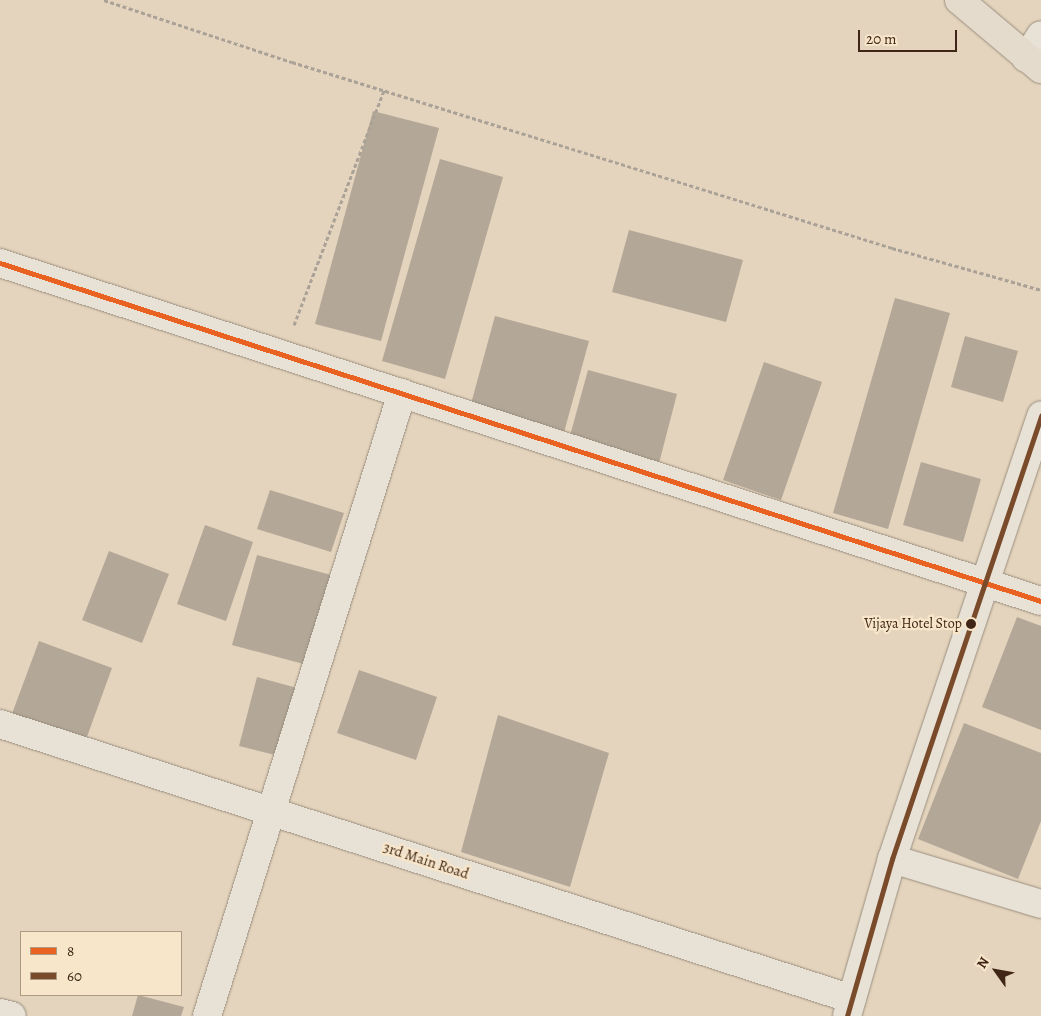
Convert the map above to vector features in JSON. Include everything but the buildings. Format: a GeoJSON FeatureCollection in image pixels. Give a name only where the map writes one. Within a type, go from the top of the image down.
{"type":"FeatureCollection","features":[{"type":"Feature","properties":{"kind":"main road"},"geometry":{"type":"LineString","coordinates":[[959,0],[1034,63]]}},
{"type":"Feature","properties":{"kind":"street"},"geometry":{"type":"LineString","coordinates":[[1034,63],[1041,35]]}},
{"type":"Feature","properties":{"kind":"street"},"geometry":{"type":"LineString","coordinates":[[0,263],[1041,601]]}},
{"type":"Feature","properties":{"kind":"street"},"geometry":{"type":"LineString","coordinates":[[207,1016],[402,393]]}},
{"type":"Feature","properties":{"kind":"street"},"geometry":{"type":"LineString","coordinates":[[849,1008],[892,859],[983,582],[1041,415]]}},
{"type":"Feature","properties":{"kind":"street","name":"3rd Main Road"},"geometry":{"type":"LineString","coordinates":[[0,724],[272,812],[849,1008]]}},
{"type":"Feature","properties":{"kind":"street"},"geometry":{"type":"LineString","coordinates":[[892,859],[1041,904]]}},
{"type":"Feature","properties":{"kind":"street"},"geometry":{"type":"LineString","coordinates":[[0,1012],[12,1016]]}},
{"type":"Feature","properties":{"kind":"path"},"geometry":{"type":"LineString","coordinates":[[104,0],[384,90],[892,248],[1041,290]]}},
{"type":"Feature","properties":{"kind":"path"},"geometry":{"type":"LineString","coordinates":[[282,355],[384,90]]}},
{"type":"Feature","properties":{"kind":"transit line","name":"8"},"geometry":{"type":"LineString","coordinates":[[0,263],[1041,601]]}},
{"type":"Feature","properties":{"kind":"transit line","name":"60"},"geometry":{"type":"LineString","coordinates":[[847,1016],[892,859],[1041,415]]}},
{"type":"Feature","properties":{"kind":"place","name":"Vijaya Hotel Stop"},"geometry":{"type":"Point","coordinates":[971,624]}}]}
